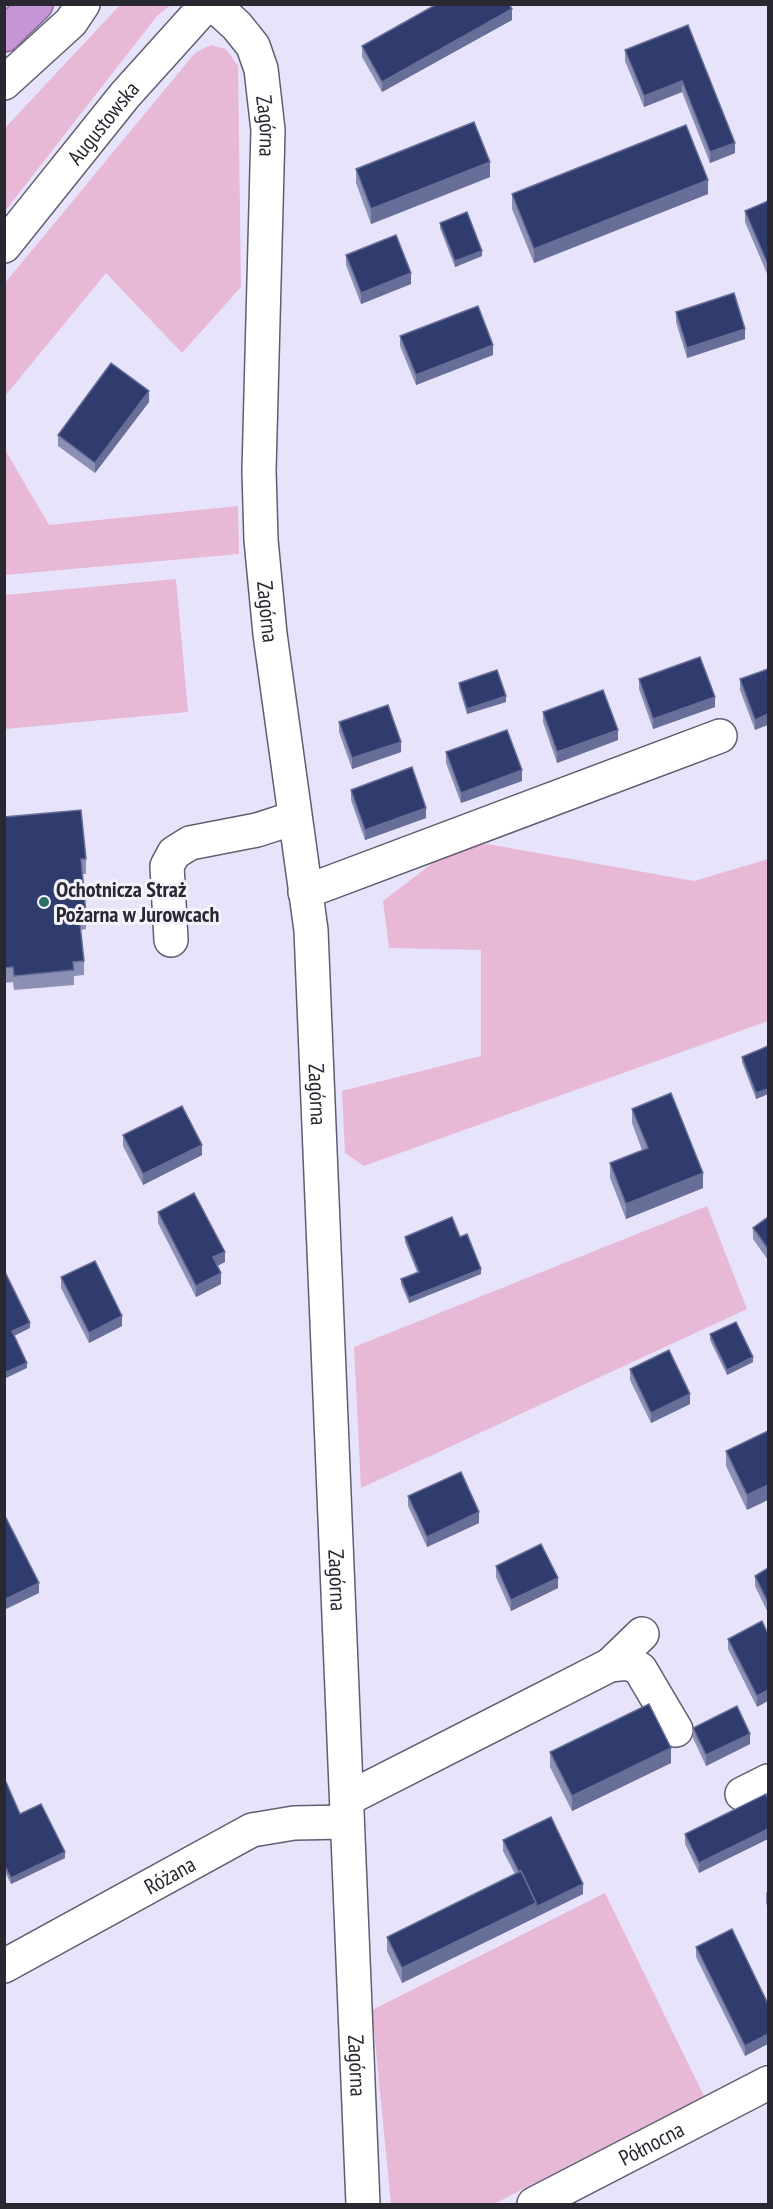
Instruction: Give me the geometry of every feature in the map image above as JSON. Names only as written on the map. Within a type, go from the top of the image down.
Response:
[{"type":"highway","points":[[4,35],[36,4]]},
{"type":"street","points":[[4,83],[71,22],[82,4]]},
{"type":"street","name":"Augustowska","points":[[4,246],[125,95],[207,4]]},
{"type":"street","name":"Zagórna","points":[[213,4],[237,26],[253,46],[261,69],[267,130],[259,471],[261,540],[270,634],[294,818],[312,930],[363,2205]]},
{"type":"street","points":[[305,892],[720,736]]},
{"type":"street","points":[[171,940],[166,866],[174,853],[190,843],[257,830],[294,818]]},
{"type":"street","points":[[347,1811],[610,1665],[642,1634]]},
{"type":"street","points":[[610,1665],[628,1664],[640,1669],[675,1730]]},
{"type":"street","name":"Różana","points":[[4,1966],[252,1830],[347,1811]]},
{"type":"street","name":"Północna","points":[[534,2205],[768,2083]]},
{"type":"shaded area","points":[[120,5],[171,5],[157,16],[5,211],[5,128]]},
{"type":"shaded area","points":[[211,45],[226,49],[238,66],[241,287],[182,353],[106,273],[5,396],[5,283],[195,53]]},
{"type":"shaded area","points":[[4,448],[49,525],[238,506],[239,554],[5,575]]},
{"type":"shaded area","points":[[176,579],[188,712],[5,729],[5,595]]},
{"type":"shaded area","points":[[487,844],[694,881],[768,859],[768,1021],[364,1166],[345,1153],[342,1091],[481,1056],[481,950],[389,948],[383,901],[447,852]]},
{"type":"shaded area","points":[[707,1206],[747,1309],[361,1488],[354,1347]]},
{"type":"shaded area","points":[[605,1893],[704,2096],[494,2204],[391,2204],[372,2010]]},
{"type":"building","points":[[437,4],[509,4],[512,9],[382,82],[362,46]]},
{"type":"building","points":[[688,25],[735,143],[710,152],[682,81],[644,96],[625,50]]},
{"type":"building","points":[[474,122],[490,162],[371,209],[356,169]]},
{"type":"building","points":[[686,125],[708,180],[534,249],[512,194]]},
{"type":"building","points":[[768,201],[768,265],[745,211]]},
{"type":"building","points":[[467,212],[482,251],[455,261],[440,223]]},
{"type":"building","points":[[396,235],[411,273],[361,293],[346,255]]},
{"type":"building","points":[[734,293],[745,329],[687,348],[676,312]]},
{"type":"building","points":[[478,306],[493,345],[416,375],[400,336]]},
{"type":"building","points":[[111,363],[149,391],[95,463],[58,435]]},
{"type":"building","points":[[700,657],[715,697],[653,719],[639,679]]},
{"type":"building","points":[[768,669],[768,714],[755,720],[740,679]]},
{"type":"building","points":[[497,670],[506,696],[467,709],[459,683]]},
{"type":"building","points":[[603,690],[618,730],[557,752],[543,712]]},
{"type":"building","points":[[388,705],[401,742],[352,758],[339,722]]},
{"type":"building","points":[[507,730],[522,770],[461,793],[446,752]]},
{"type":"building","points":[[412,767],[426,808],[365,830],[351,790]]},
{"type":"building","name":"Ochotnicza Straż Pożarna w Jurowcach","points":[[81,810],[86,859],[81,859],[86,914],[79,915],[84,961],[73,962],[74,970],[14,976],[13,967],[4,968],[4,817]]},
{"type":"building","points":[[768,1046],[768,1089],[756,1093],[742,1057]]},
{"type":"building","points":[[671,1093],[703,1173],[626,1204],[610,1163],[648,1148],[632,1109]]},
{"type":"building","points":[[182,1106],[202,1145],[143,1174],[123,1135]]},
{"type":"building","points":[[194,1193],[225,1252],[213,1257],[221,1273],[196,1286],[158,1212]]},
{"type":"building","points":[[452,1217],[460,1237],[467,1234],[481,1269],[409,1298],[401,1279],[419,1272],[405,1237]]},
{"type":"building","points":[[768,1217],[768,1249],[753,1228]]},
{"type":"building","points":[[95,1261],[122,1316],[89,1333],[61,1277]]},
{"type":"building","points":[[4,1270],[30,1323],[12,1331],[27,1363],[4,1373]]},
{"type":"building","points":[[736,1322],[753,1357],[727,1370],[710,1334]]},
{"type":"building","points":[[669,1350],[690,1394],[651,1413],[630,1369]]},
{"type":"building","points":[[768,1431],[768,1485],[747,1495],[726,1451]]},
{"type":"building","points":[[461,1472],[479,1512],[427,1537],[408,1496]]},
{"type":"building","points":[[4,1514],[39,1583],[4,1600]]},
{"type":"building","points":[[541,1544],[558,1578],[511,1600],[496,1566]]},
{"type":"building","points":[[768,1568],[768,1603],[755,1576]]},
{"type":"building","points":[[762,1621],[768,1634],[768,1690],[757,1696],[728,1639]]},
{"type":"building","points":[[649,1704],[671,1748],[572,1796],[550,1752]]},
{"type":"building","points":[[737,1706],[750,1734],[706,1755],[693,1728]]},
{"type":"building","points":[[4,1782],[20,1814],[41,1804],[65,1852],[11,1878],[4,1864]]},
{"type":"building","points":[[766,1794],[768,1829],[699,1863],[685,1834]]},
{"type":"building","points":[[551,1817],[583,1884],[536,1907],[521,1871],[519,1872],[503,1840]]},
{"type":"building","points":[[521,1871],[536,1903],[402,1968],[387,1937]]},
{"type":"building","points":[[732,1929],[768,2004],[768,2034],[745,2046],[696,1947]]},
{"type":"place","name":"Ochotnicza Straż Pożarna w Jurowcach","points":[[44,902]]}]
